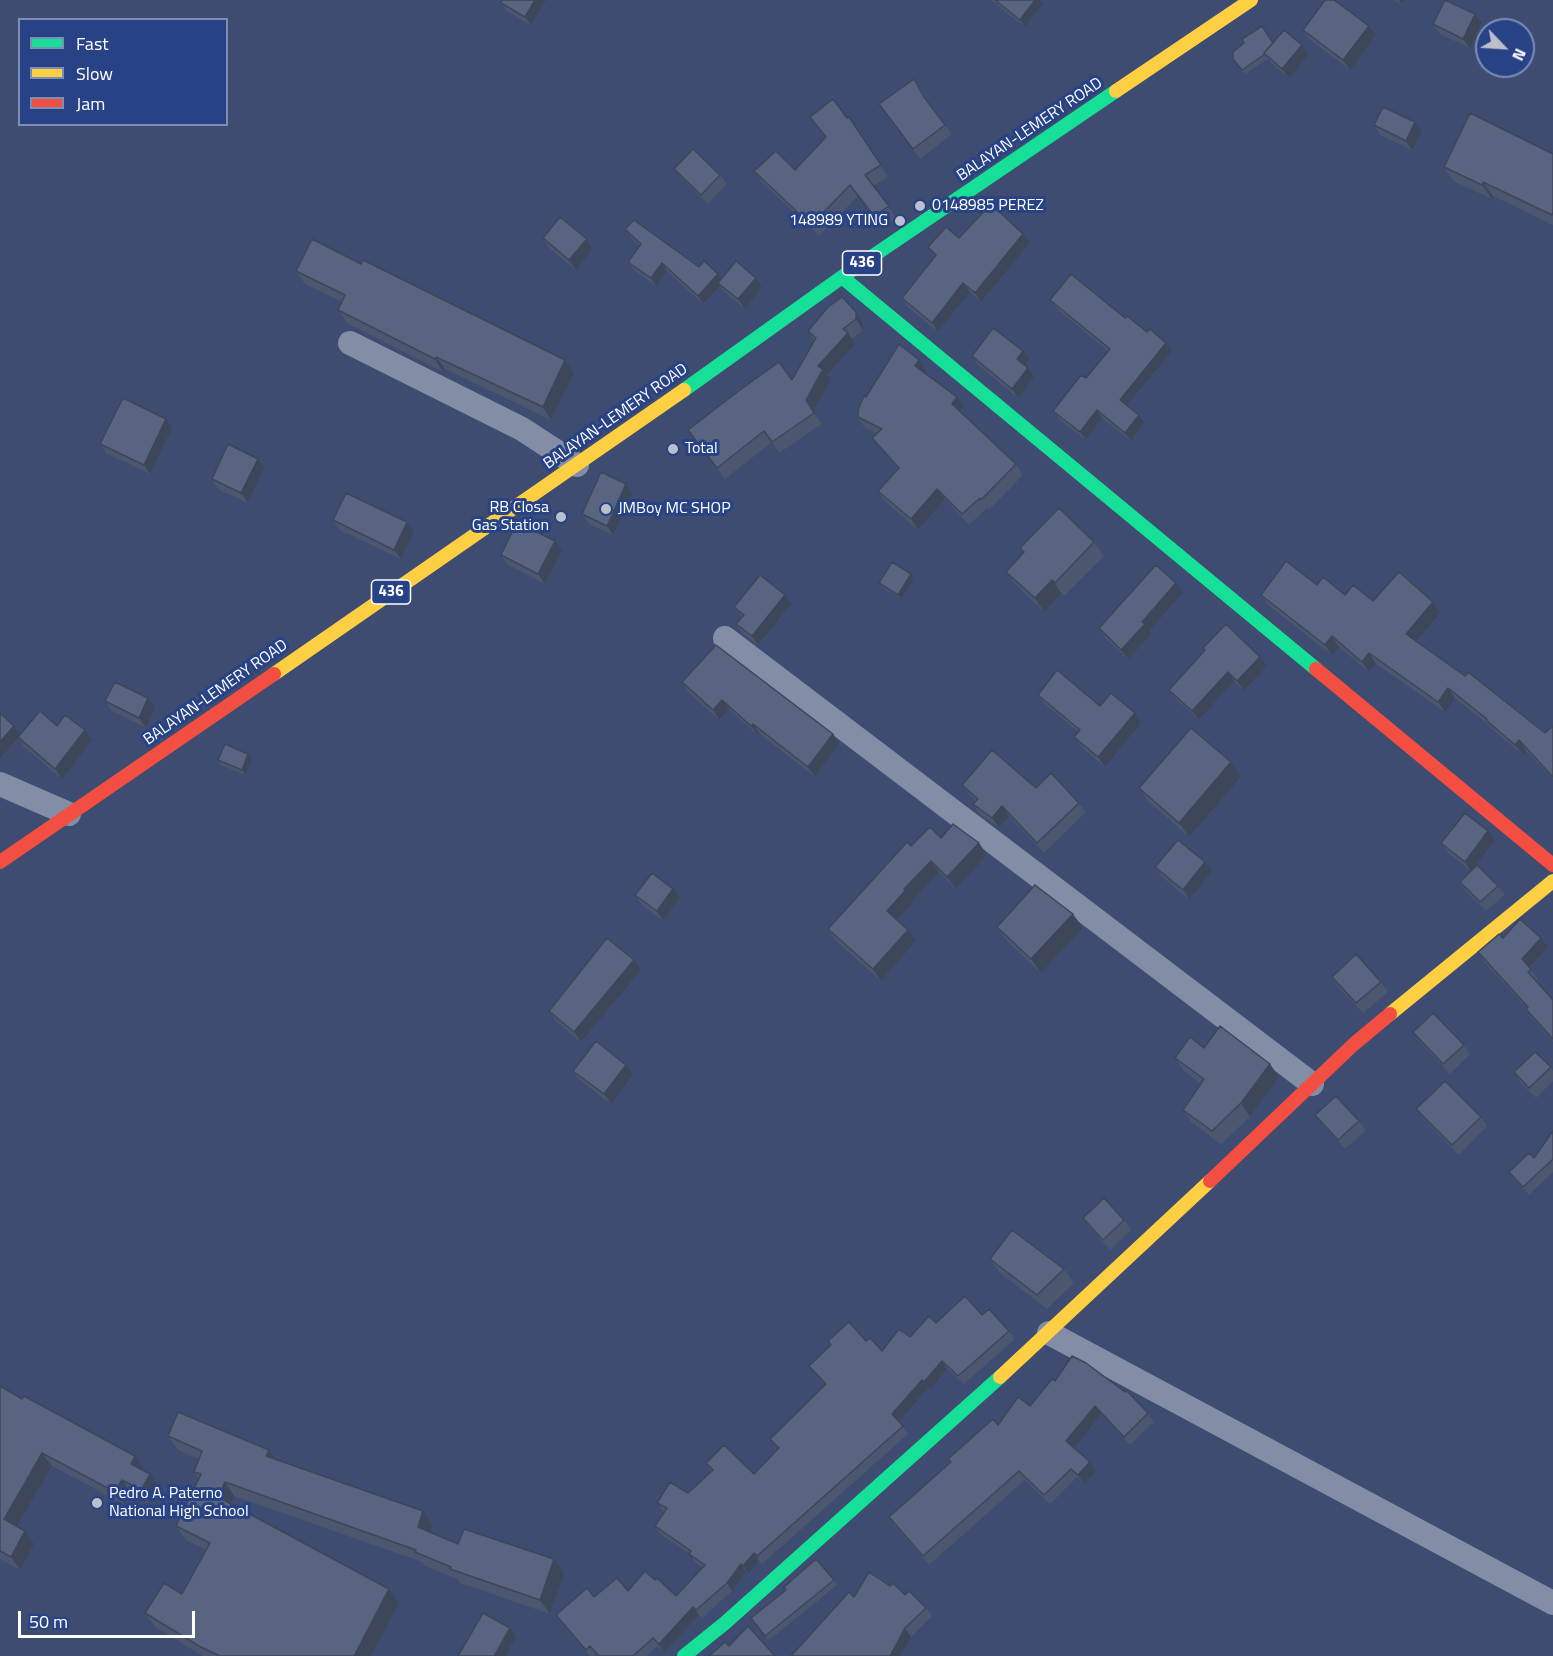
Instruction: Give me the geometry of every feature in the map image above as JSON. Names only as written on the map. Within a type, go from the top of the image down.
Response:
[{"type":"street","name":"BALAYAN-LEMERY ROAD","points":[[0,862],[577,465],[842,277],[1251,0]]},
{"type":"street","points":[[842,277],[1553,866]]},
{"type":"street","points":[[350,343],[522,429],[577,465]]},
{"type":"street","points":[[725,638],[1312,1084]]},
{"type":"street","points":[[0,784],[69,814]]},
{"type":"street","points":[[684,1656],[725,1623],[1049,1333],[1354,1044],[1553,881]]},
{"type":"street","points":[[1049,1333],[1553,1603]]},
{"type":"building","points":[[502,0],[535,0],[525,17],[501,3]]},
{"type":"building","points":[[995,0],[1035,0],[1020,20]]},
{"type":"building","points":[[1325,0],[1334,0],[1369,26],[1343,60],[1303,30]]},
{"type":"building","points":[[1445,0],[1475,14],[1463,39],[1433,24]]},
{"type":"building","points":[[1262,26],[1273,43],[1265,54],[1242,70],[1233,59],[1233,52],[1244,43],[1242,39]]},
{"type":"building","points":[[1284,30],[1302,45],[1282,69],[1264,53]]},
{"type":"building","points":[[914,79],[945,125],[913,149],[879,104]]},
{"type":"building","points":[[833,99],[847,118],[849,117],[881,165],[865,175],[889,206],[874,216],[850,185],[811,225],[754,171],[776,151],[795,170],[826,137],[810,117]]},
{"type":"building","points":[[1383,107],[1415,122],[1406,141],[1374,125]]},
{"type":"building","points":[[1470,113],[1553,154],[1552,215],[1483,182],[1482,185],[1444,167]]},
{"type":"building","points":[[693,149],[720,175],[701,195],[674,169]]},
{"type":"building","points":[[991,204],[1023,234],[975,293],[963,283],[932,323],[902,298],[936,255],[928,247],[946,227],[959,238]]},
{"type":"building","points":[[560,217],[587,239],[569,260],[543,238]]},
{"type":"building","points":[[634,220],[699,267],[704,261],[718,274],[698,296],[662,263],[651,278],[628,262],[641,244],[625,229]]},
{"type":"building","points":[[312,239],[361,264],[363,260],[565,360],[543,407],[436,357],[435,359],[338,310],[345,295],[296,271]]},
{"type":"building","points":[[736,261],[756,278],[738,299],[718,283]]},
{"type":"building","points":[[1071,274],[1125,318],[1127,316],[1147,332],[1150,329],[1166,343],[1120,400],[1139,415],[1125,433],[1097,410],[1080,432],[1053,411],[1081,375],[1086,378],[1110,349],[1050,300]]},
{"type":"building","points":[[842,297],[856,312],[856,319],[843,329],[848,333],[818,366],[823,369],[806,400],[814,413],[772,442],[764,431],[717,468],[688,430],[779,362],[792,380],[816,338],[808,331],[828,307]]},
{"type":"building","points":[[993,328],[1023,351],[1017,359],[1028,368],[1012,389],[972,356]]},
{"type":"building","points":[[899,344],[919,360],[915,366],[957,397],[952,404],[1016,464],[981,500],[980,498],[962,514],[937,489],[911,519],[878,491],[899,468],[872,438],[882,429],[858,417],[858,410],[864,396],[866,397]]},
{"type":"building","points":[[123,398],[166,419],[144,465],[100,444]]},
{"type":"building","points":[[228,444],[258,459],[241,493],[212,479]]},
{"type":"building","points":[[601,472],[626,484],[607,526],[582,514]]},
{"type":"building","points":[[346,493],[407,522],[394,550],[333,520]]},
{"type":"building","points":[[1059,508],[1094,542],[1055,583],[1052,580],[1035,598],[1006,572],[1024,552],[1020,548]]},
{"type":"building","points":[[517,522],[555,541],[538,574],[501,555]]},
{"type":"building","points":[[1286,561],[1317,585],[1323,577],[1345,595],[1353,585],[1373,601],[1399,572],[1433,602],[1406,634],[1465,676],[1468,672],[1545,733],[1553,726],[1553,777],[1519,740],[1515,745],[1448,688],[1438,702],[1369,653],[1362,662],[1332,636],[1325,645],[1261,595]]},
{"type":"building","points":[[892,562],[911,574],[898,595],[879,583]]},
{"type":"building","points":[[1156,565],[1176,583],[1142,622],[1145,624],[1121,650],[1099,628]]},
{"type":"building","points":[[760,575],[785,595],[752,636],[736,624],[744,615],[734,607]]},
{"type":"building","points":[[1226,624],[1260,657],[1237,681],[1228,672],[1192,711],[1169,690]]},
{"type":"building","points":[[716,645],[833,734],[808,767],[753,724],[751,726],[722,700],[713,710],[682,682]]},
{"type":"building","points":[[1057,670],[1100,706],[1111,693],[1135,713],[1098,757],[1074,737],[1080,730],[1038,695]]},
{"type":"building","points":[[115,682],[148,698],[139,718],[105,701]]},
{"type":"building","points":[[40,711],[57,726],[65,715],[85,730],[55,769],[18,737]]},
{"type":"building","points":[[0,713],[14,726],[0,742]]},
{"type":"building","points":[[1191,728],[1231,762],[1179,823],[1139,788]]},
{"type":"building","points":[[225,744],[248,754],[242,770],[218,760]]},
{"type":"building","points":[[992,750],[1036,788],[1051,773],[1079,803],[1037,843],[1002,806],[992,818],[973,804],[978,799],[962,785]]},
{"type":"building","points":[[1465,813],[1488,831],[1465,862],[1441,843]]},
{"type":"building","points":[[953,824],[979,843],[947,877],[931,861],[904,889],[905,891],[887,911],[908,930],[873,969],[828,929],[907,842],[911,846],[930,827],[941,838]]},
{"type":"building","points":[[1178,840],[1205,862],[1183,890],[1155,867]]},
{"type":"building","points":[[1477,865],[1498,886],[1480,902],[1460,882]]},
{"type":"building","points":[[652,873],[673,889],[657,911],[635,895]]},
{"type":"building","points":[[1035,885],[1073,914],[1031,959],[997,927]]},
{"type":"building","points":[[1520,919],[1541,938],[1522,959],[1531,969],[1528,972],[1553,1000],[1553,1039],[1526,1009],[1528,1007],[1478,952],[1499,934],[1503,938]]},
{"type":"building","points":[[607,938],[634,960],[574,1032],[549,1011]]},
{"type":"building","points":[[1356,954],[1381,982],[1356,1003],[1332,977]]},
{"type":"building","points":[[1433,1013],[1464,1045],[1443,1064],[1413,1032]]},
{"type":"building","points":[[1220,1026],[1270,1064],[1241,1103],[1212,1131],[1183,1110],[1204,1079],[1175,1058],[1190,1037],[1204,1048]]},
{"type":"building","points":[[596,1041],[626,1065],[604,1094],[573,1071]]},
{"type":"building","points":[[1535,1052],[1551,1067],[1529,1088],[1514,1072]]},
{"type":"building","points":[[1445,1081],[1481,1117],[1452,1145],[1416,1109]]},
{"type":"building","points":[[1336,1096],[1359,1121],[1338,1140],[1315,1115]]},
{"type":"building","points":[[1553,1131],[1553,1159],[1523,1187],[1509,1172],[1529,1153],[1534,1158]]},
{"type":"building","points":[[1104,1198],[1124,1220],[1103,1240],[1083,1218]]},
{"type":"building","points":[[1012,1230],[1064,1269],[1037,1295],[990,1259]]},
{"type":"building","points":[[965,1296],[982,1315],[989,1309],[1009,1331],[958,1376],[942,1361],[892,1414],[903,1426],[757,1556],[754,1553],[743,1566],[741,1564],[727,1583],[696,1610],[693,1607],[659,1644],[653,1638],[633,1656],[599,1656],[590,1646],[586,1650],[556,1615],[587,1588],[594,1597],[617,1578],[628,1591],[645,1571],[655,1580],[657,1578],[676,1596],[705,1565],[689,1554],[691,1551],[655,1526],[667,1508],[657,1503],[670,1482],[688,1493],[713,1470],[706,1463],[724,1445],[754,1474],[779,1448],[770,1439],[826,1384],[809,1366],[831,1345],[828,1341],[849,1322],[866,1341],[870,1338],[882,1351],[899,1329],[910,1337],[929,1316],[936,1323]]},
{"type":"building","points":[[1072,1356],[1086,1363],[1125,1392],[1127,1391],[1148,1413],[1124,1437],[1095,1406],[1066,1441],[1090,1462],[1078,1475],[1071,1469],[1044,1495],[1019,1471],[923,1556],[889,1517],[951,1462],[948,1459],[993,1419],[998,1425],[1018,1397],[1030,1406],[1052,1379],[1055,1381]]},
{"type":"building","points":[[0,1386],[22,1399],[24,1396],[135,1456],[131,1464],[150,1474],[141,1490],[122,1480],[115,1492],[42,1453],[4,1519],[25,1531],[11,1557],[0,1551]]},
{"type":"building","points":[[178,1412],[269,1450],[266,1456],[423,1511],[418,1527],[458,1544],[464,1529],[554,1559],[540,1600],[450,1569],[451,1567],[415,1552],[416,1550],[225,1482],[218,1497],[389,1589],[354,1656],[220,1656],[199,1646],[145,1613],[164,1583],[182,1594],[210,1543],[176,1526],[201,1474],[194,1472],[202,1451],[168,1436]]},
{"type":"building","points":[[816,1559],[834,1580],[765,1636],[751,1618],[786,1590],[784,1587]]},
{"type":"building","points":[[869,1572],[890,1586],[893,1583],[905,1595],[909,1591],[926,1608],[905,1628],[890,1656],[791,1656],[849,1592],[854,1597]]},
{"type":"building","points":[[483,1613],[510,1628],[494,1656],[458,1656]]},
{"type":"building","points":[[748,1626],[775,1656],[709,1656],[725,1642],[729,1646]]},
{"type":"traffic: fast","points":[[684,390],[842,277],[1116,91]]},
{"type":"traffic: fast","points":[[842,277],[1316,669]]},
{"type":"traffic: fast","points":[[684,1656],[725,1623],[1000,1377]]},
{"type":"traffic: slow","points":[[1116,91],[1251,0]]},
{"type":"traffic: slow","points":[[274,674],[684,390]]},
{"type":"traffic: slow","points":[[1390,1014],[1553,881]]},
{"type":"traffic: slow","points":[[1000,1377],[1210,1181]]},
{"type":"traffic: jam","points":[[1316,669],[1553,865]]},
{"type":"traffic: jam","points":[[0,862],[274,674]]},
{"type":"traffic: jam","points":[[1210,1181],[1354,1044],[1390,1014]]},
{"type":"place","name":"0148985 PEREZ","points":[[920,206]]},
{"type":"place","name":"148989 YTING","points":[[900,221]]},
{"type":"place","name":"Total","points":[[673,449]]},
{"type":"place","name":"JMBoy MC SHOP","points":[[606,509]]},
{"type":"place","name":"RB Closa Gas Station","points":[[561,517]]},
{"type":"place","name":"Pedro A. Paterno National High School","points":[[97,1503]]}]
